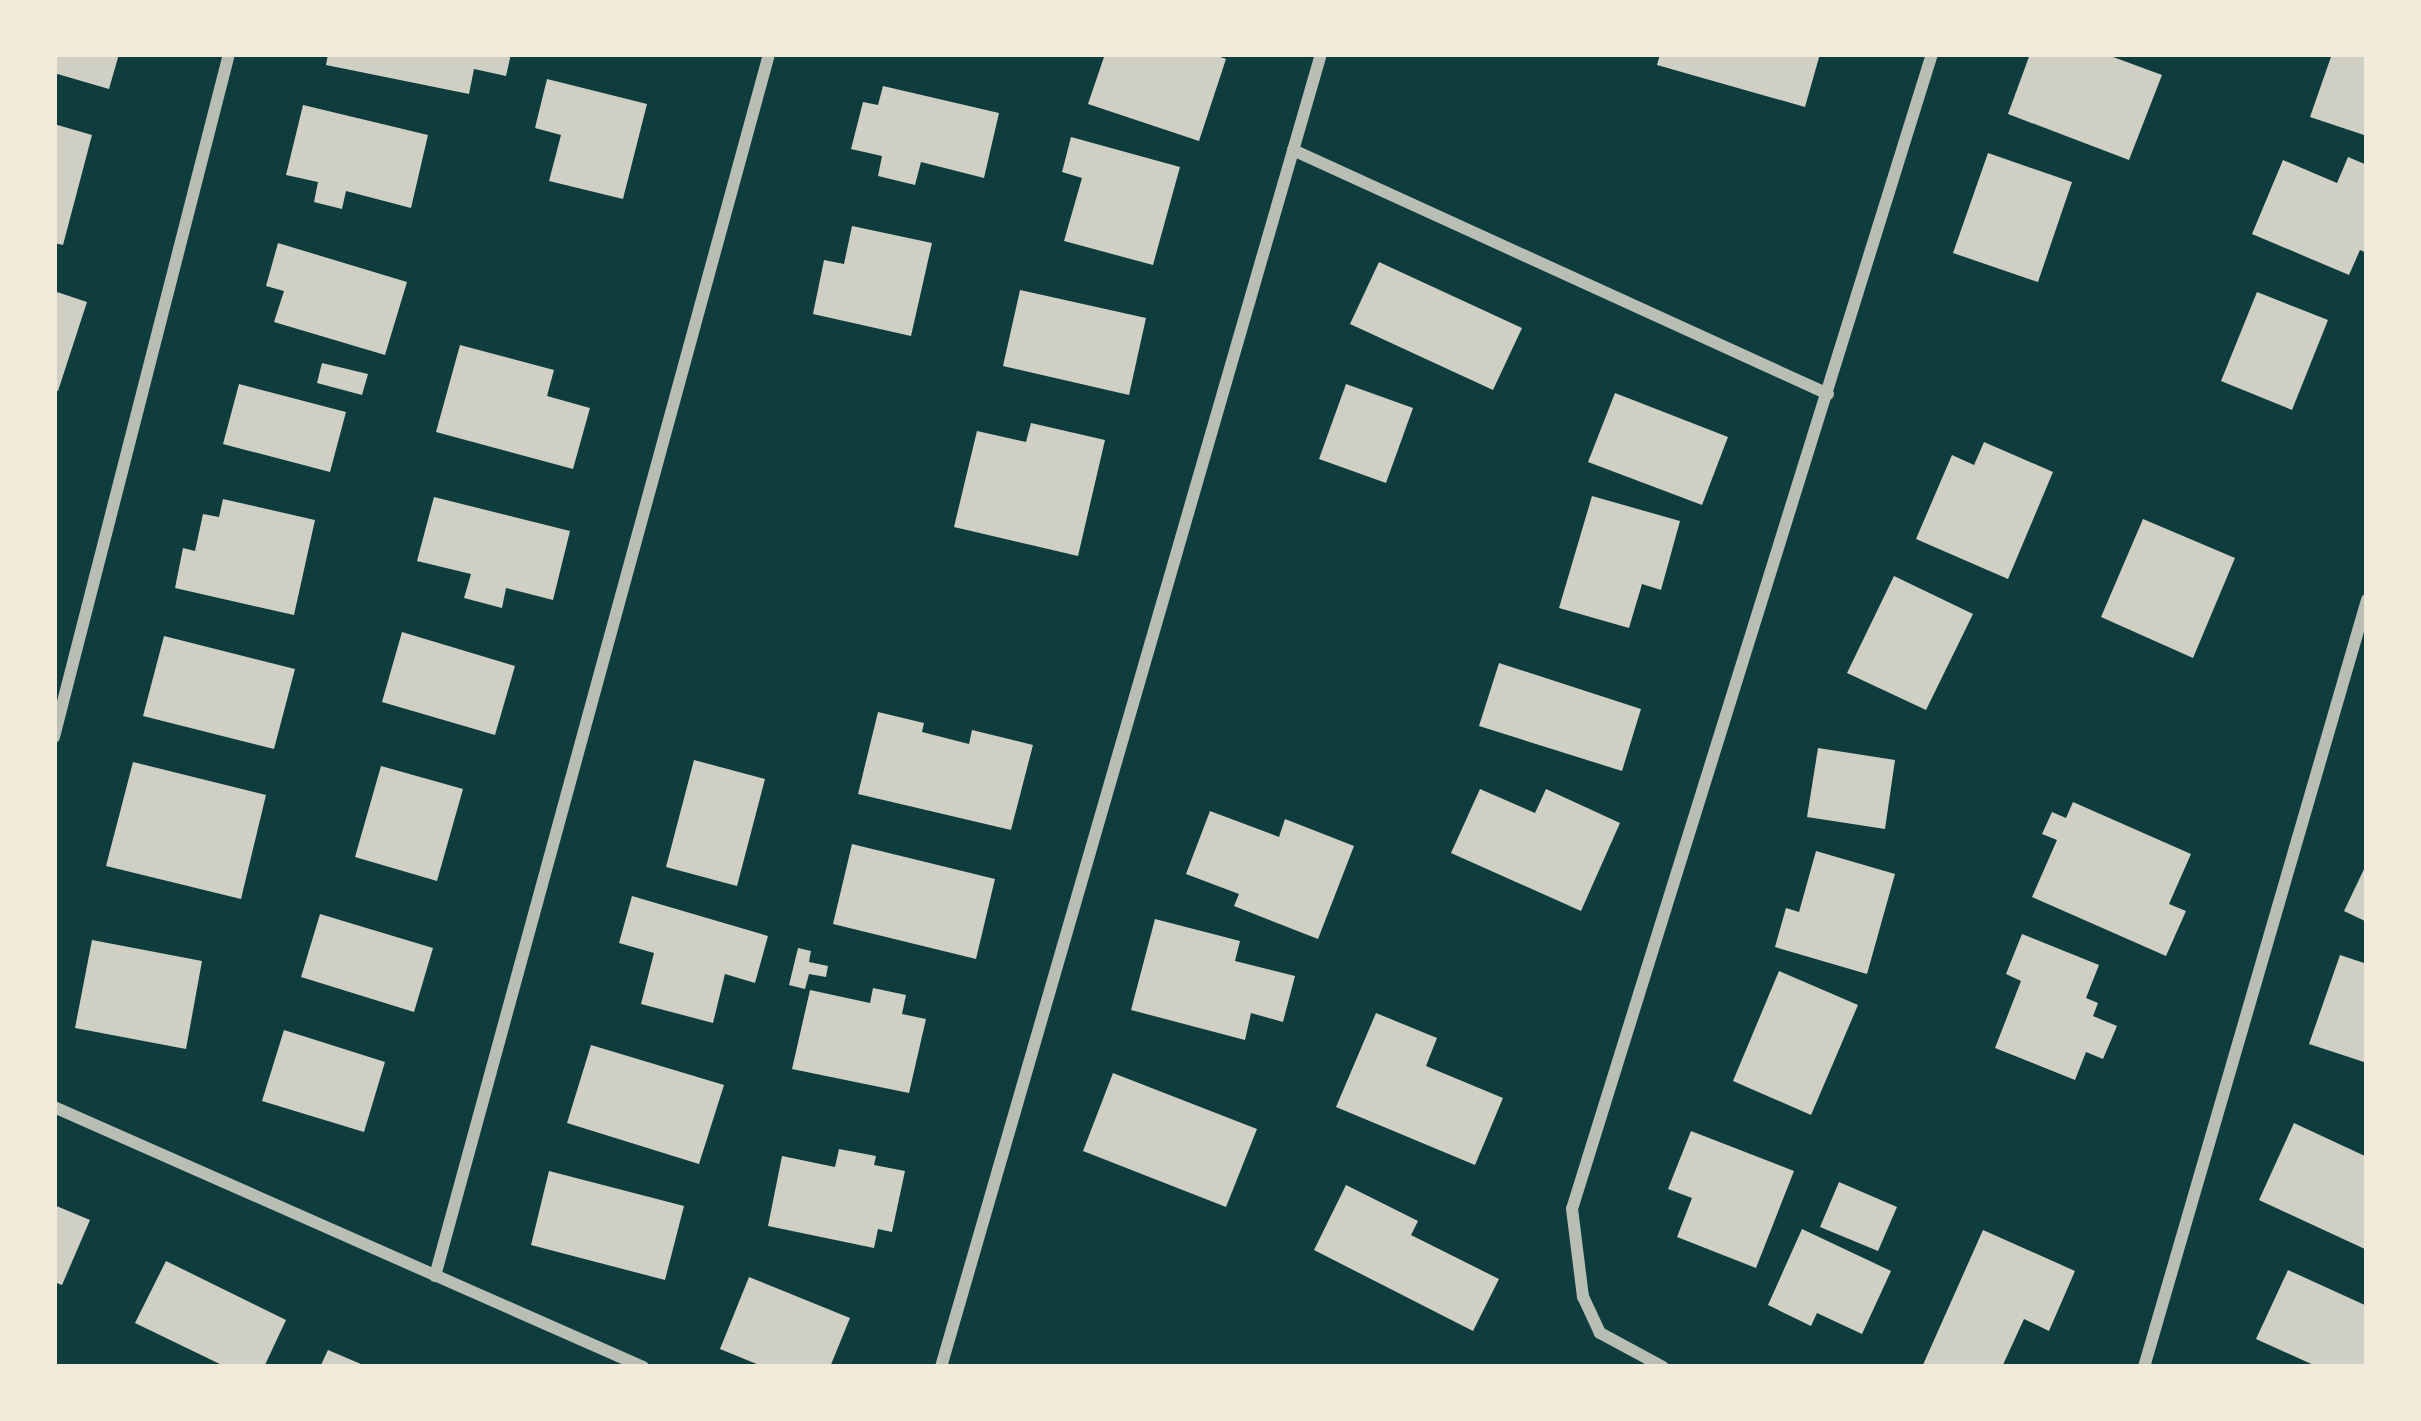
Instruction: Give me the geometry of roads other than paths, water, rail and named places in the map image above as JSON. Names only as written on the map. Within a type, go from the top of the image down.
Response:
[{"type":"street","points":[[54,736],[229,54]]},
{"type":"street","points":[[435,1276],[770,54]]},
{"type":"street","points":[[941,1367],[1321,54]]},
{"type":"street","points":[[1663,1367],[1600,1334],[1583,1297],[1573,1254],[1572,1209],[1932,54]]},
{"type":"street","points":[[1293,150],[1828,394]]},
{"type":"street","points":[[2144,1367],[2367,600]]},
{"type":"street","points":[[54,1107],[643,1367]]}]
